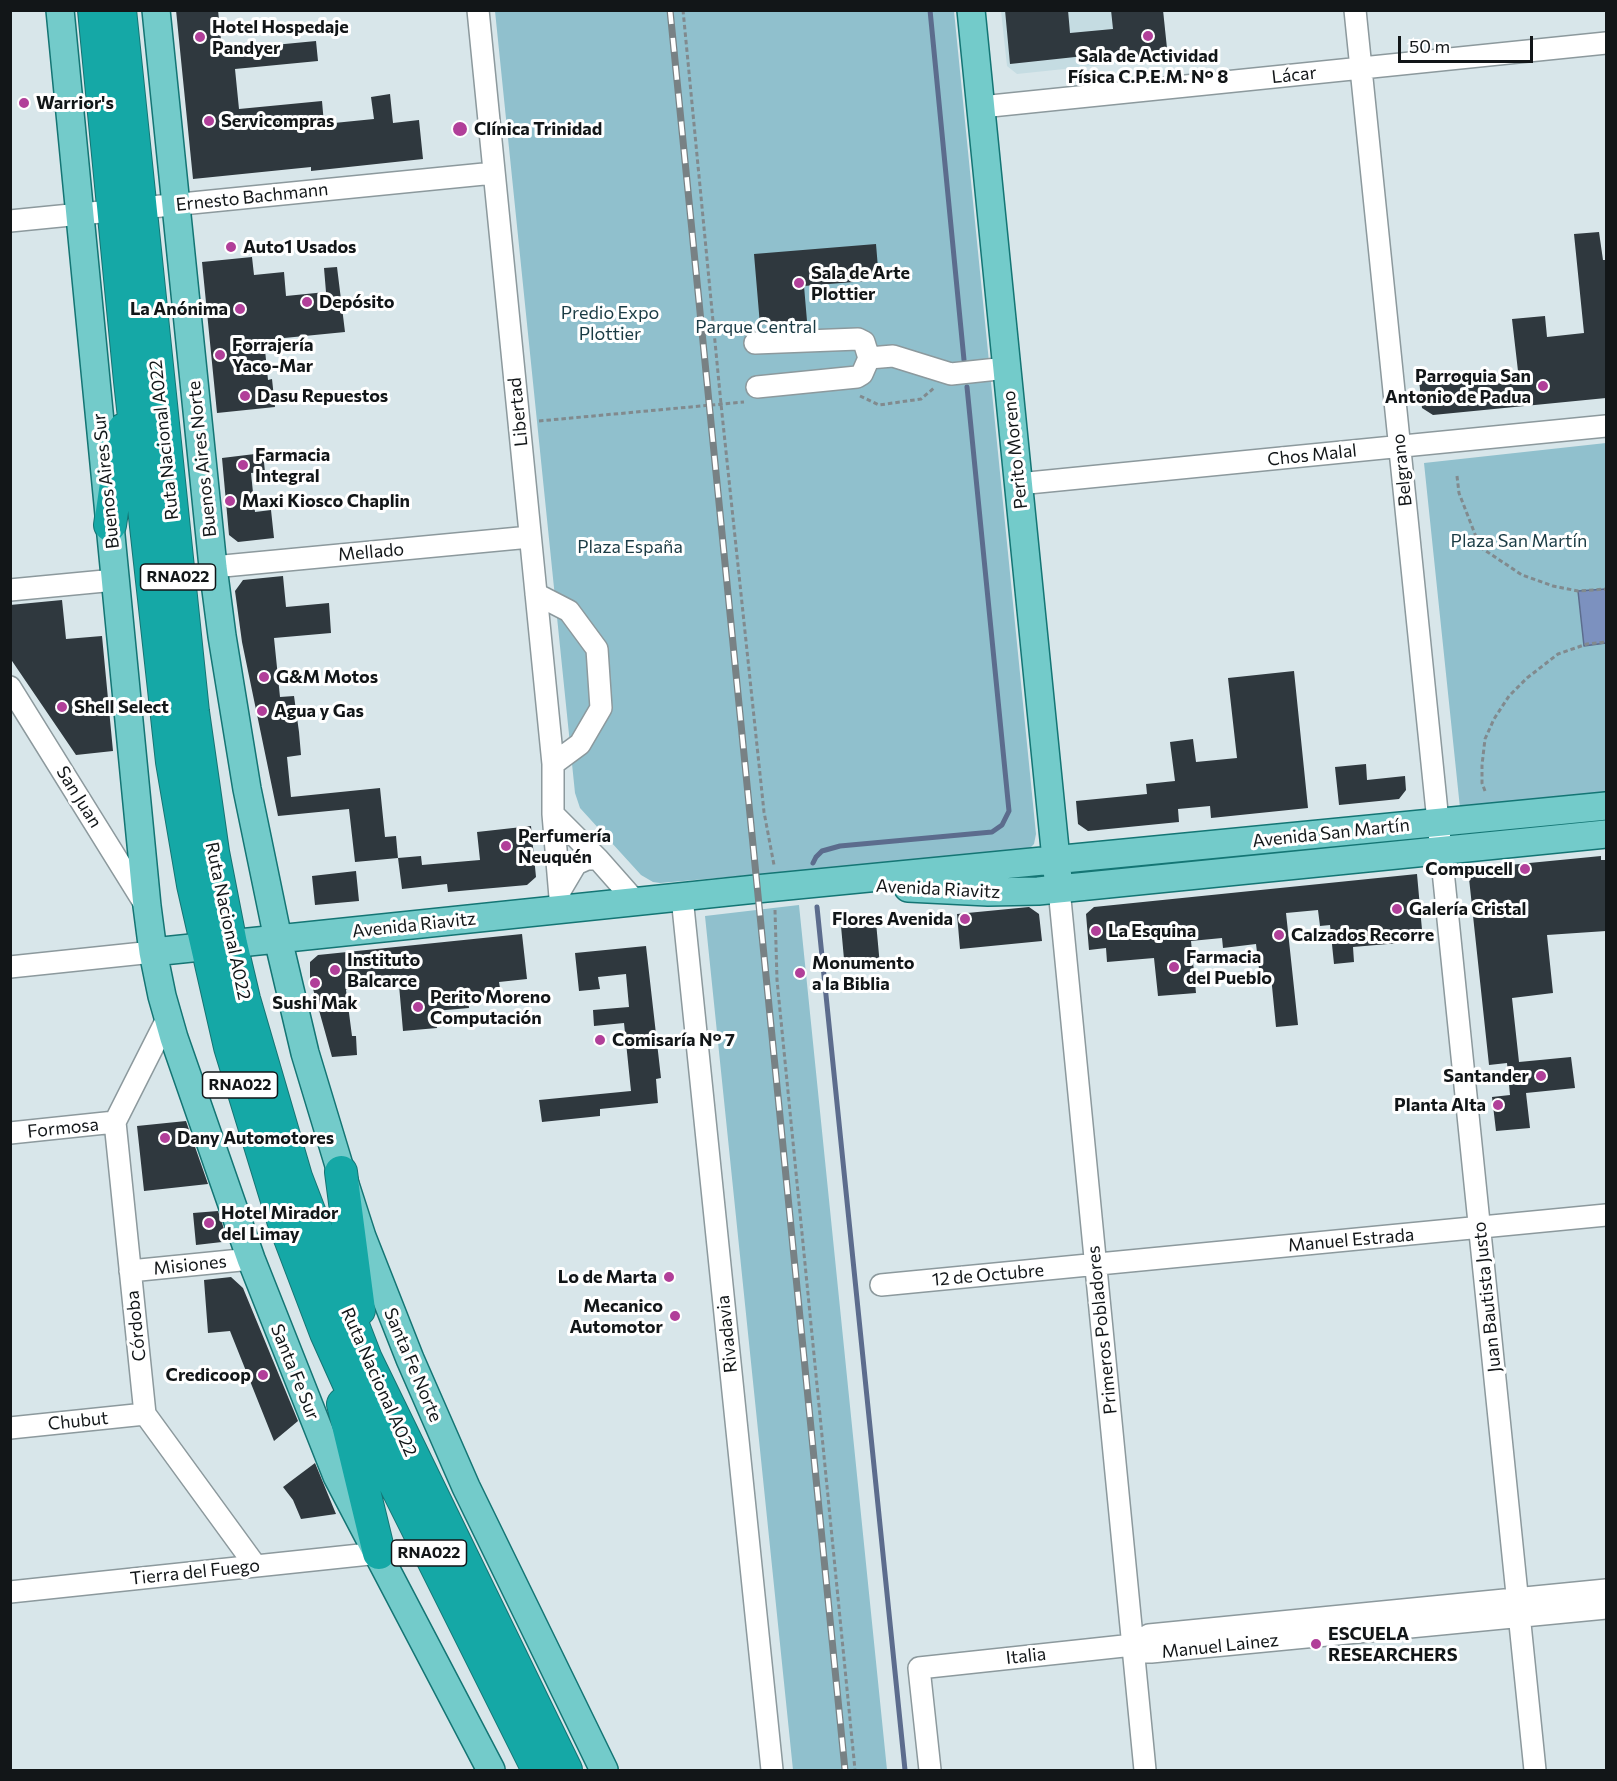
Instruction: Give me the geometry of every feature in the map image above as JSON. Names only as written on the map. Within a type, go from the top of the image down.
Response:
[{"type":"highway","name":"Ruta Nacional A022","points":[[94,10],[126,209],[207,814],[218,945],[230,1047],[265,1165],[326,1333],[384,1462],[538,1770]]},
{"type":"highway","name":"Ruta Nacional A022","points":[[120,10],[130,381],[172,762],[185,844],[218,945],[259,1057],[293,1167],[366,1359],[566,1770]]},
{"type":"highway","points":[[110,525],[130,381]]},
{"type":"highway","points":[[340,1172],[366,1359]]},
{"type":"highway","points":[[326,1333],[379,1553]]},
{"type":"main road","name":"Buenos Aires Sur","points":[[60,10],[153,952]]},
{"type":"main road","name":"Buenos Aires Norte","points":[[156,10],[213,567],[232,710],[279,939]]},
{"type":"main road","name":"Perito Moreno","points":[[971,10],[1059,888]]},
{"type":"main road","name":"Avenida San Martín","points":[[1056,861],[1606,806]]},
{"type":"main road","name":"Avenida San Martín","points":[[1059,888],[1606,834]]},
{"type":"main road","name":"Avenida Riavitz","points":[[153,952],[279,939],[561,900],[636,902],[1056,861]]},
{"type":"main road","name":"Avenida Riavitz","points":[[817,883],[987,892],[1059,888]]},
{"type":"main road","name":"Santa Fe Norte","points":[[279,939],[305,1053],[340,1172],[385,1299],[466,1487],[604,1770]]},
{"type":"main road","name":"Santa Fe Sur","points":[[153,952],[168,1017],[180,1056],[251,1259],[337,1476],[491,1770]]},
{"type":"street","name":"Libertad","points":[[477,10],[553,764],[553,814],[561,900]]},
{"type":"street","name":"Belgrano","points":[[1355,10],[1439,823]]},
{"type":"street","name":"Lácar","points":[[981,107],[1606,43]]},
{"type":"street","name":"Ernesto Bachmann","points":[[10,221],[494,172]]},
{"type":"street","points":[[755,343],[858,339],[864,342],[869,358],[857,377],[757,387]]},
{"type":"street","points":[[869,358],[893,356],[951,374],[1007,368]]},
{"type":"street","name":"Chos Malal","points":[[1018,484],[1606,426]]},
{"type":"street","name":"Mellado","points":[[213,567],[530,537]]},
{"type":"street","points":[[10,590],[115,580]]},
{"type":"street","points":[[536,594],[569,611],[597,649],[601,708],[580,744],[553,764]]},
{"type":"street","name":"San Juan","points":[[10,687],[147,906]]},
{"type":"street","points":[[553,814],[598,859],[636,902]]},
{"type":"street","name":"Juan Bautista Justo","points":[[1439,823],[1535,1770]]},
{"type":"street","points":[[561,900],[576,864],[587,859],[598,859]]},
{"type":"street","name":"Primeros Pobladores","points":[[1059,888],[1145,1770]]},
{"type":"street","name":"Rivadavia","points":[[682,897],[772,1770]]},
{"type":"street","name":"Avenida Riavitz","points":[[10,967],[153,952]]},
{"type":"street","points":[[115,1122],[168,1017]]},
{"type":"street","points":[[148,1059],[166,1051],[180,1056]]},
{"type":"street","name":"Formosa","points":[[10,1133],[115,1122]]},
{"type":"street","name":"Córdoba","points":[[115,1122],[145,1414],[255,1566]]},
{"type":"street","name":"Manuel Estrada","points":[[1096,1264],[1606,1215]]},
{"type":"street","name":"Misiones","points":[[130,1271],[251,1259]]},
{"type":"street","name":"12 de Octubre","points":[[881,1285],[1096,1264]]},
{"type":"street","name":"Chubut","points":[[10,1428],[145,1414]]},
{"type":"street","name":"Tierra del Fuego","points":[[10,1592],[379,1553]]},
{"type":"street","name":"Manuel Lainez","points":[[1133,1645],[1146,1652],[1151,1652],[1518,1607],[1606,1590]]},
{"type":"street","name":"Manuel Lainez","points":[[1518,1607],[1606,1608]]},
{"type":"street","name":"Italia","points":[[930,1770],[919,1668],[1133,1645]]},
{"type":"path","points":[[519,423],[721,404]]},
{"type":"path","points":[[1457,477],[1459,493],[1480,547],[1522,575],[1553,586],[1578,591],[1606,589]]},
{"type":"path","points":[[1485,791],[1482,783],[1482,765],[1485,739],[1494,719],[1509,696],[1527,678],[1558,654],[1587,644],[1606,642]]},
{"type":"shaded area","points":[[1001,11],[1163,11],[1168,58],[1017,74],[1007,66]]},
{"type":"shaded area","points":[[1606,589],[1606,643],[1584,646],[1578,591]]},
{"type":"green space","name":"Parque Central","points":[[495,11],[954,11],[1036,834],[1034,844],[1027,851],[660,883],[641,875],[580,808],[575,793]]},
{"type":"green space","name":"Plaza San Martín","points":[[1606,443],[1606,792],[1460,808],[1424,463]]},
{"type":"green space","points":[[799,905],[887,1770],[793,1770],[705,916]]},
{"type":"building","points":[[176,10],[218,10],[222,50],[316,41],[318,61],[235,69],[239,109],[322,101],[324,124],[374,119],[371,97],[390,94],[393,123],[419,120],[423,159],[311,171],[311,167],[193,179]]},
{"type":"building","points":[[1005,10],[1068,10],[1070,33],[1113,29],[1111,10],[1163,10],[1168,58],[1132,62],[1131,51],[1010,64]]},
{"type":"building","points":[[1599,232],[1603,260],[1606,260],[1606,398],[1433,415],[1422,408],[1419,380],[1518,371],[1512,319],[1545,316],[1547,337],[1584,333],[1574,234]]},
{"type":"building","name":"Sala de Arte Plottier","points":[[876,244],[879,280],[804,286],[807,321],[760,325],[754,254]]},
{"type":"building","points":[[252,257],[254,275],[284,272],[286,296],[326,292],[324,268],[337,267],[345,332],[264,340],[268,380],[272,379],[275,407],[217,413],[202,262]]},
{"type":"building","points":[[263,453],[265,472],[251,473],[255,512],[271,510],[274,538],[238,542],[229,535],[222,458]]},
{"type":"building","points":[[283,576],[286,607],[329,603],[331,633],[274,638],[280,697],[294,696],[299,732],[301,755],[287,757],[291,797],[380,788],[385,837],[396,836],[398,858],[355,862],[349,809],[278,816],[242,642],[235,591],[243,580]]},
{"type":"building","points":[[62,600],[66,639],[102,636],[113,751],[76,755],[10,658],[10,605]]},
{"type":"building","points":[[1294,671],[1308,808],[1211,818],[1210,806],[1178,809],[1179,822],[1088,831],[1078,824],[1076,801],[1147,794],[1146,784],[1175,781],[1170,742],[1193,739],[1196,762],[1237,758],[1228,678]]},
{"type":"building","points":[[1366,764],[1367,780],[1405,776],[1406,790],[1399,799],[1339,805],[1335,767]]},
{"type":"building","points":[[531,826],[536,877],[527,885],[448,892],[447,884],[402,889],[398,858],[421,856],[422,865],[480,860],[477,832]]},
{"type":"building","points":[[1601,856],[1601,860],[1606,860],[1606,931],[1547,935],[1553,993],[1512,998],[1519,1062],[1571,1057],[1575,1088],[1526,1093],[1530,1128],[1496,1131],[1492,1097],[1510,1095],[1507,1063],[1489,1065],[1468,869]]},
{"type":"building","points":[[356,871],[359,901],[315,905],[312,876]]},
{"type":"building","points":[[1417,874],[1423,941],[1353,947],[1354,962],[1334,964],[1330,925],[1320,926],[1318,910],[1286,913],[1298,1025],[1276,1027],[1271,976],[1260,977],[1256,944],[1223,948],[1222,938],[1191,941],[1196,993],[1158,996],[1154,958],[1107,962],[1106,948],[1089,950],[1086,914],[1094,907]]},
{"type":"building","points":[[1029,907],[1039,914],[1042,941],[960,949],[957,914]]},
{"type":"building","points":[[876,922],[880,966],[845,970],[841,926]]},
{"type":"building","points":[[522,934],[527,979],[499,982],[501,994],[468,998],[469,1008],[435,1011],[437,1028],[403,1031],[399,985],[346,990],[352,1036],[356,1036],[357,1055],[332,1057],[310,978],[310,962],[318,955]]},
{"type":"building","points":[[646,946],[661,1078],[656,1079],[658,1103],[600,1109],[600,1116],[542,1122],[539,1100],[631,1091],[624,1023],[594,1026],[593,1010],[629,1007],[626,974],[598,977],[600,989],[579,991],[575,953]]},
{"type":"building","points":[[186,1121],[208,1184],[144,1191],[137,1126]]},
{"type":"building","name":"Hotel Mirador del Limay","points":[[218,1211],[226,1235],[222,1242],[196,1245],[193,1213]]},
{"type":"building","points":[[231,1277],[243,1288],[298,1421],[274,1441],[230,1331],[208,1333],[204,1280]]},
{"type":"building","points":[[315,1463],[336,1514],[301,1519],[293,1500],[283,1487]]},
{"type":"waterway","points":[[930,10],[964,360]]},
{"type":"waterway","points":[[813,863],[822,851],[840,846],[992,832],[1002,825],[1009,811],[967,387]]},
{"type":"waterway","points":[[817,907],[905,1770]]},
{"type":"railway","points":[[670,10],[845,1770]]},
{"type":"place","name":"Sala de Actividad Física C.P.E.M. N° 8","points":[[1148,36]]},
{"type":"place","name":"Hotel Hospedaje Pandyer","points":[[200,37]]},
{"type":"place","name":"Warrior's","points":[[24,103]]},
{"type":"place","name":"Servicompras","points":[[209,121]]},
{"type":"place","name":"Clínica Trinidad","points":[[460,129]]},
{"type":"place","name":"Auto1 Usados","points":[[231,247]]},
{"type":"place","name":"Sala de Arte Plottier","points":[[799,283]]},
{"type":"place","name":"Depósito","points":[[307,302]]},
{"type":"place","name":"La Anónima","points":[[240,309]]},
{"type":"place","name":"Forrajería Yaco-Mar","points":[[220,355]]},
{"type":"place","name":"Parroquia San Antonio de Padua","points":[[1543,386]]},
{"type":"place","name":"Dasu Repuestos","points":[[245,396]]},
{"type":"place","name":"Farmacia Integral","points":[[243,465]]},
{"type":"place","name":"Maxi Kiosco Chaplin","points":[[230,501]]},
{"type":"place","name":"G&M Motos","points":[[264,677]]},
{"type":"place","name":"Shell Select","points":[[62,707]]},
{"type":"place","name":"Agua y Gas","points":[[262,711]]},
{"type":"place","name":"Perfumería Neuquén","points":[[506,846]]},
{"type":"place","name":"Compucell","points":[[1525,869]]},
{"type":"place","name":"Galería Cristal","points":[[1397,909]]},
{"type":"place","name":"Flores Avenida","points":[[965,919]]},
{"type":"place","name":"La Esquina","points":[[1096,931]]},
{"type":"place","name":"Calzados Recorre","points":[[1279,935]]},
{"type":"place","name":"Farmacia del Pueblo","points":[[1174,967]]},
{"type":"place","name":"Instituto Balcarce","points":[[335,970]]},
{"type":"place","name":"Monumento a la Biblia","points":[[800,973]]},
{"type":"place","name":"Sushi Mak","points":[[315,983]]},
{"type":"place","name":"Perito Moreno Computación","points":[[418,1007]]},
{"type":"place","name":"Comisaría N° 7","points":[[600,1040]]},
{"type":"place","name":"Santander","points":[[1541,1076]]},
{"type":"place","name":"Planta Alta","points":[[1498,1105]]},
{"type":"place","name":"Dany Automotores","points":[[165,1138]]},
{"type":"place","name":"Hotel Mirador del Limay","points":[[209,1223]]},
{"type":"place","name":"Lo de Marta","points":[[669,1277]]},
{"type":"place","name":"Mecanico Automotor","points":[[675,1316]]},
{"type":"place","name":"Credicoop","points":[[263,1375]]},
{"type":"place","name":"ESCUELA RESEARCHERS","points":[[1316,1644]]},
{"type":"park label","name":"Predio Expo Plottier","points":[[610,323]]},
{"type":"park label","name":"Plaza España","points":[[630,547]]}]
